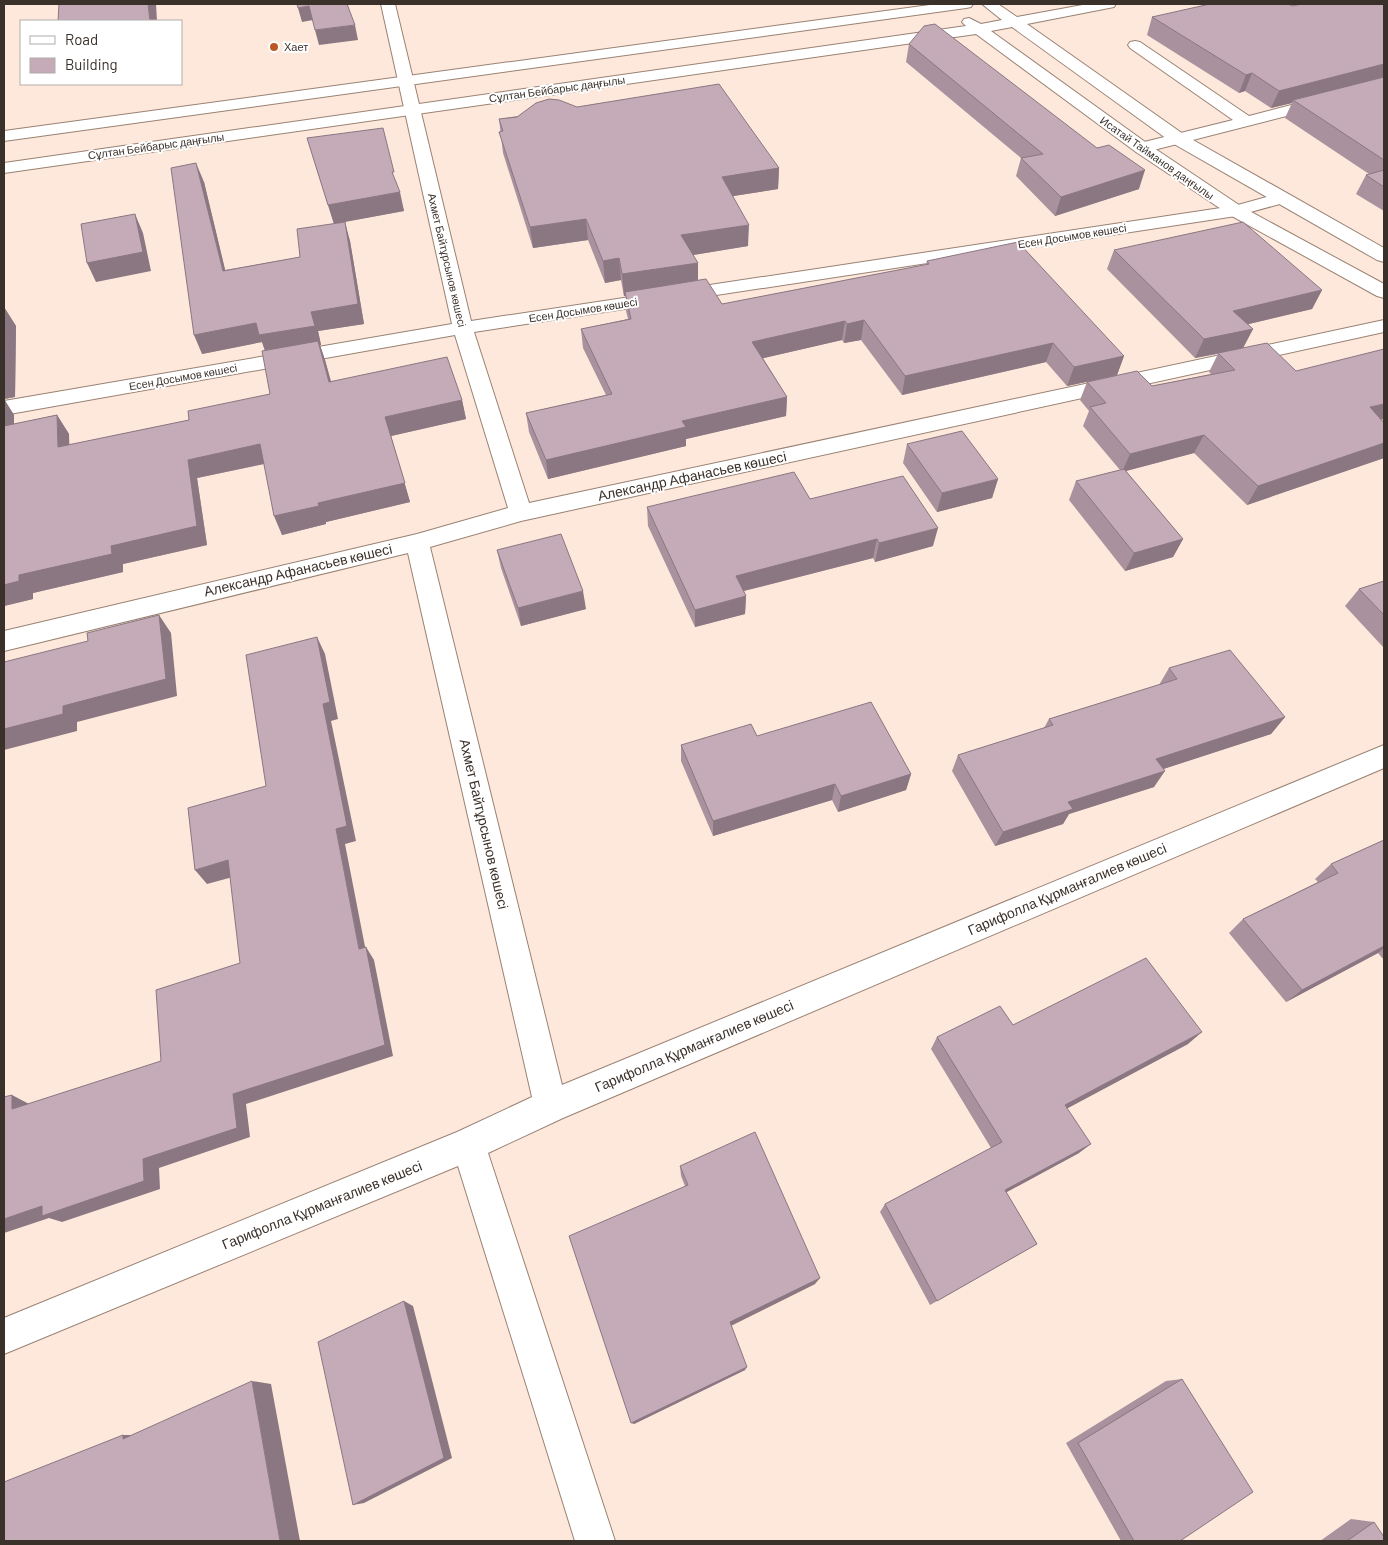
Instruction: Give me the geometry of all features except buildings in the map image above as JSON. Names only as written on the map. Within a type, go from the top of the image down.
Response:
[{"type":"street","name":"Ахмет Байтұрсынов көшесі","points":[[388,4],[463,328],[520,514]]},
{"type":"street","points":[[4,136],[405,82],[945,5],[966,4]]},
{"type":"street","points":[[989,4],[1180,140],[1384,256]]},
{"type":"street","name":"Сұлтан Бейбарыс даңғылы","points":[[4,168],[978,29],[1109,4]]},
{"type":"street","name":"Исатай Тайманов даңғылы","points":[[945,5],[1142,148],[1236,211],[1384,292]]},
{"type":"street","points":[[1135,45],[1247,122]]},
{"type":"street","points":[[1142,148],[1180,140],[1384,86]]},
{"type":"street","name":"Есен Досымов көшесі","points":[[4,408],[463,328],[1236,211],[1281,198]]},
{"type":"street","name":"Александр Афанасьев көшесі","points":[[4,641],[417,542],[520,514],[1384,326]]},
{"type":"street","name":"Ахмет Байтұрсынов көшесі","points":[[417,542],[551,1106]]},
{"type":"street","name":"Гарифолла Құрманғалиев көшесі","points":[[4,1336],[468,1146],[551,1106],[1384,756]]},
{"type":"street","points":[[468,1146],[596,1541]]},
{"type":"place","name":"Хает","points":[[274,47]]}]
